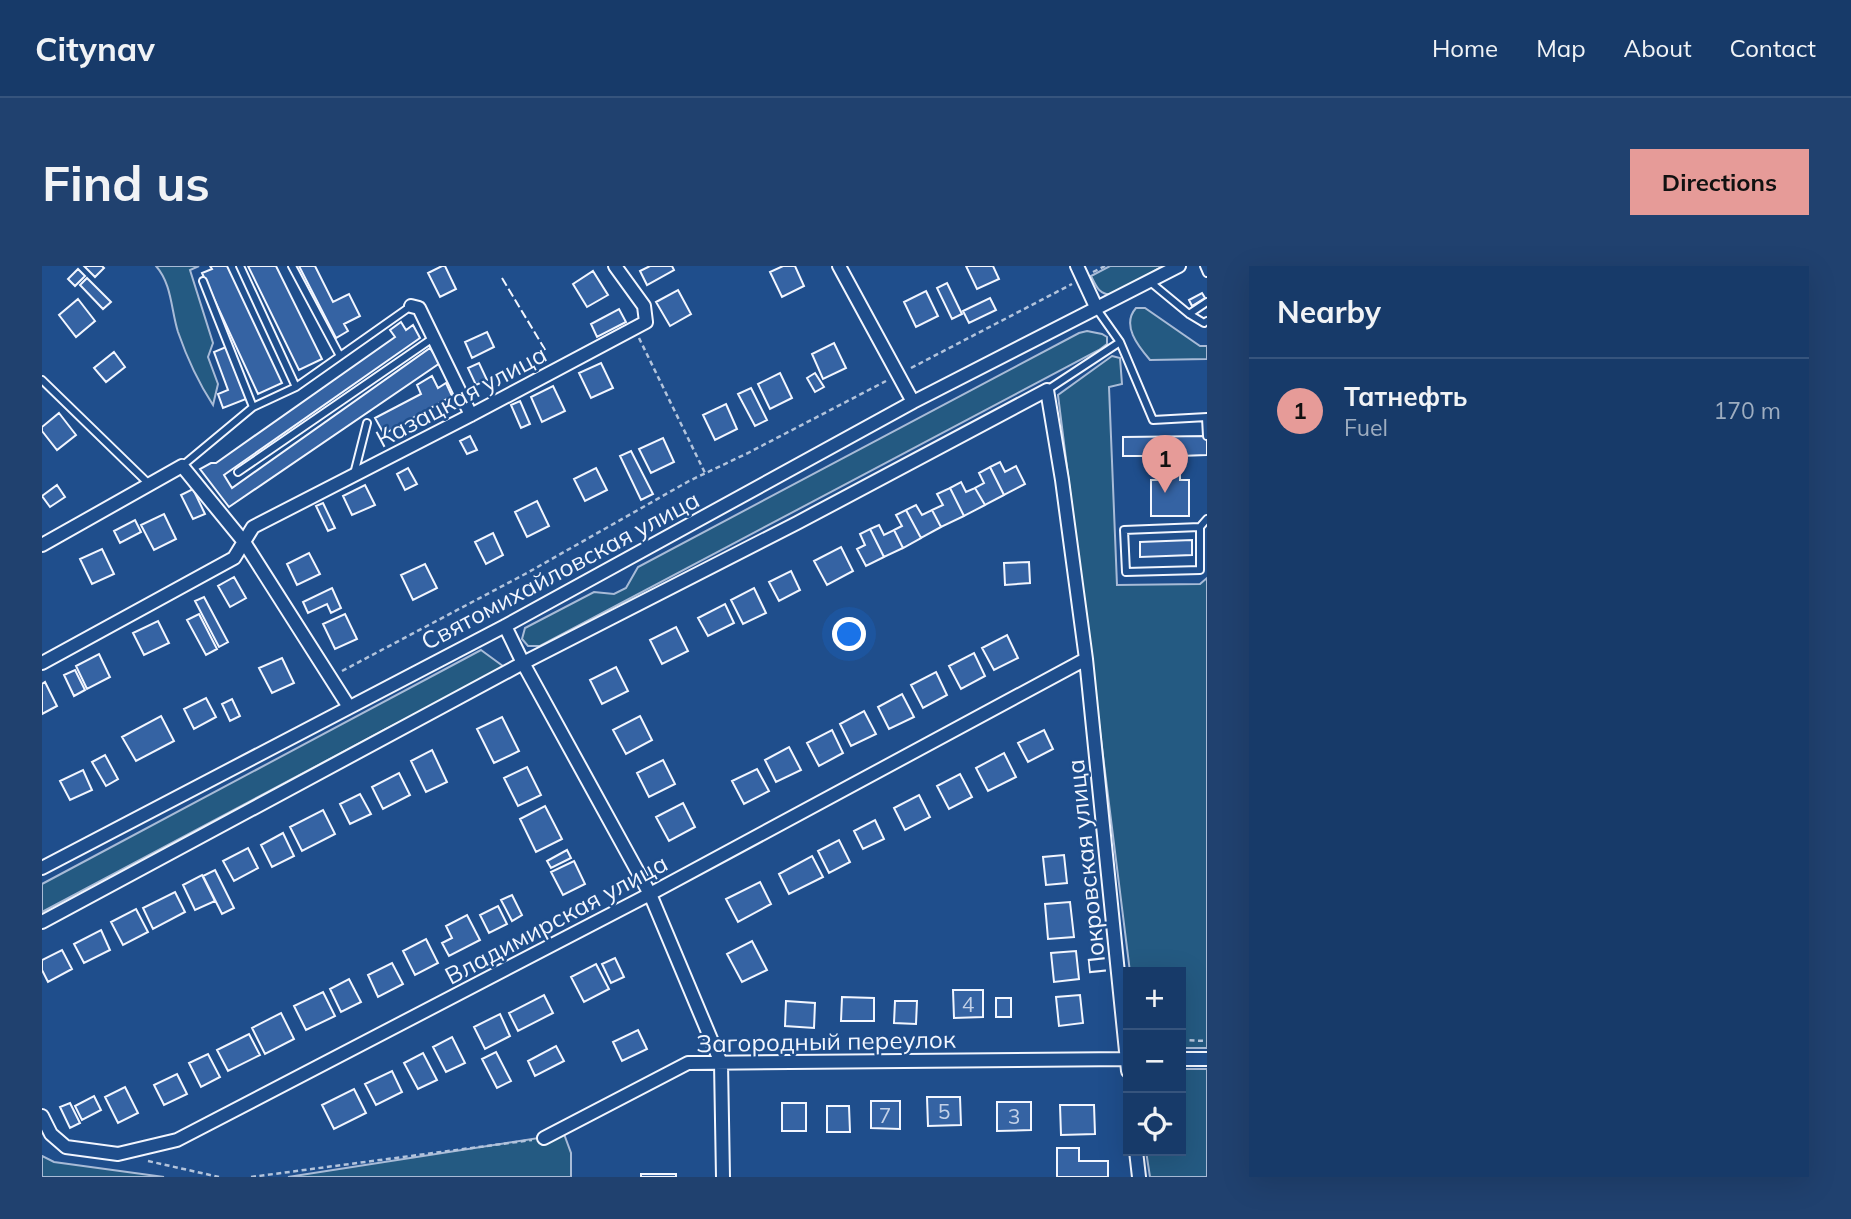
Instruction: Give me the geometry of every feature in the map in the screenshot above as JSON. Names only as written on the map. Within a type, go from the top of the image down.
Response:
[{"type":"street","points":[[615,266],[644,306],[646,321],[634,328]]},
{"type":"street","points":[[839,266],[913,402]]},
{"type":"street","name":"Святомихайловская улица","points":[[42,868],[505,626],[913,402],[1179,266]]},
{"type":"street","points":[[1079,272],[1096,307]]},
{"type":"street","points":[[411,306],[419,308],[471,415]]},
{"type":"street","name":"Казацкая улица","points":[[42,663],[234,558],[253,527],[634,328]]},
{"type":"street","points":[[42,922],[523,663],[797,523],[1047,390]]},
{"type":"street","name":"Покровская улица","points":[[1047,390],[1086,659],[1125,1030]]},
{"type":"street","points":[[42,545],[182,467],[244,542],[349,707]]},
{"type":"street","points":[[505,626],[650,894],[721,1063],[723,1177]]},
{"type":"street","name":"Владимирская улица","points":[[42,1116],[51,1134],[66,1147],[118,1154],[177,1140],[650,894],[1086,659]]},
{"type":"street","points":[[1186,1059],[1207,1059]]},
{"type":"street","name":"Загородный переулок","points":[[544,1138],[688,1063],[1123,1063]]},
{"type":"street","points":[[1137,1156],[1139,1177]]},
{"type":"lane","points":[[240,266],[296,387]]},
{"type":"lane","points":[[292,266],[340,356]]},
{"type":"lane","points":[[1204,266],[1207,273]]},
{"type":"lane","points":[[203,281],[253,408]]},
{"type":"lane","points":[[1149,281],[1189,314],[1204,323],[1207,321]]},
{"type":"lane","points":[[1189,314],[1207,302]]},
{"type":"lane","points":[[182,467],[253,408],[296,387],[411,306]]},
{"type":"lane","points":[[1096,307],[1120,342],[1153,420],[1207,418],[1207,436]]},
{"type":"lane","points":[[238,472],[434,337]]},
{"type":"lane","points":[[1047,390],[1120,342]]},
{"type":"lane","points":[[42,380],[149,485]]},
{"type":"lane","points":[[354,476],[367,423]]},
{"type":"lane","points":[[1200,527],[1125,530],[1126,572],[1200,570],[1200,527],[1207,519]]},
{"type":"path","points":[[330,677],[527,573],[689,481],[898,375],[1079,272],[1105,266]]},
{"type":"path","points":[[634,328],[705,473]]},
{"type":"path","points":[[1186,1040],[1207,1041]]},
{"type":"path","points":[[251,1177],[544,1138]]},
{"type":"path","points":[[143,1159],[219,1177]]},
{"type":"shaded area","points":[[156,266],[199,266],[190,270],[213,343],[208,357],[218,384],[213,405],[185,351],[168,289]]},
{"type":"shaded area","points":[[1110,266],[1163,266],[1112,295],[1099,290],[1091,276]]},
{"type":"shaded area","points":[[1136,308],[1145,308],[1200,346],[1207,346],[1207,359],[1150,360],[1136,342],[1131,328],[1130,321]]},
{"type":"shaded area","points":[[1087,331],[1107,337],[1107,344],[540,646],[528,646],[522,639],[525,628],[594,592],[614,594],[626,588],[638,567]]},
{"type":"shaded area","points":[[1112,356],[1120,358],[1122,384],[1109,387],[1117,585],[1200,584],[1207,578],[1207,1048],[1186,1048],[1186,967],[1129,967],[1058,395]]},
{"type":"shaded area","points":[[481,650],[507,669],[386,729],[42,912],[42,884]]},
{"type":"shaded area","points":[[1186,1069],[1207,1069],[1207,1177],[1150,1177],[1147,1156],[1186,1156]]},
{"type":"shaded area","points":[[564,1134],[571,1153],[571,1177],[288,1177]]},
{"type":"shaded area","points":[[42,1156],[54,1162],[164,1177],[42,1177]]},
{"type":"building","points":[[84,266],[102,266],[104,268],[95,277]]},
{"type":"building","points":[[210,266],[227,266],[282,383],[258,394],[202,273],[212,269]]},
{"type":"building","points":[[248,266],[276,266],[322,359],[299,370]]},
{"type":"building","points":[[299,266],[315,266],[333,302],[349,294],[360,316],[344,324],[348,331],[336,338]]},
{"type":"building","points":[[445,266],[456,289],[440,297],[428,273]]},
{"type":"building","points":[[650,266],[672,266],[674,270],[647,285],[640,271]]},
{"type":"building","points":[[783,266],[795,266],[804,286],[782,297],[770,272]]},
{"type":"building","points":[[966,266],[993,266],[999,279],[977,289]]},
{"type":"building","points":[[78,269],[85,276],[75,286],[68,279]]},
{"type":"building","points":[[593,271],[608,295],[587,307],[573,284]]},
{"type":"building","points":[[87,278],[111,302],[103,309],[80,285]]},
{"type":"building","points":[[947,283],[962,314],[952,319],[937,288]]},
{"type":"building","points":[[678,290],[691,314],[670,326],[656,302]]},
{"type":"building","points":[[926,291],[938,316],[916,327],[904,302]]},
{"type":"building","points":[[1202,293],[1205,298],[1192,306],[1189,300]]},
{"type":"building","points":[[990,298],[996,310],[969,323],[963,311]]},
{"type":"building","points":[[78,299],[95,321],[76,337],[59,315]]},
{"type":"building","points":[[619,309],[626,322],[597,337],[591,324]]},
{"type":"building","points":[[401,322],[406,330],[413,325],[420,338],[224,475],[232,488],[430,348],[440,363],[229,507],[200,469],[216,463],[395,337],[390,330]]},
{"type":"building","points":[[487,332],[494,347],[472,358],[465,342]]},
{"type":"building","points":[[834,343],[846,368],[823,379],[812,354]]},
{"type":"building","points":[[226,347],[246,399],[223,408],[218,394],[228,390],[214,352]]},
{"type":"building","points":[[114,352],[125,367],[106,382],[94,368]]},
{"type":"building","points":[[479,363],[487,380],[476,385],[468,368]]},
{"type":"building","points":[[601,363],[613,388],[591,398],[579,373]]},
{"type":"building","points":[[780,373],[792,398],[770,409],[758,384]]},
{"type":"building","points":[[815,373],[824,387],[815,392],[807,378]]},
{"type":"building","points":[[432,376],[438,388],[446,383],[452,396],[384,434],[375,418],[421,394],[417,385]]},
{"type":"building","points":[[553,386],[565,411],[542,422],[531,397]]},
{"type":"building","points":[[751,388],[767,420],[755,426],[738,394]]},
{"type":"building","points":[[520,401],[530,424],[521,428],[511,405]]},
{"type":"building","points":[[726,404],[737,429],[715,440],[703,415]]},
{"type":"building","points":[[59,413],[76,435],[57,450],[42,431],[42,427]]},
{"type":"building","points":[[470,436],[477,450],[467,454],[460,441]]},
{"type":"building","points":[[1207,436],[1207,455],[1180,456],[1180,480],[1189,480],[1189,516],[1151,516],[1151,480],[1160,480],[1159,456],[1123,456],[1123,437]]},
{"type":"building","points":[[663,438],[674,462],[651,473],[639,449]]},
{"type":"building","points":[[631,451],[653,494],[641,500],[620,456]]},
{"type":"building","points":[[1000,462],[1005,472],[1016,466],[1025,484],[1004,495],[990,467]]},
{"type":"building","points":[[990,467],[1004,495],[985,505],[975,488],[984,483],[979,473]]},
{"type":"building","points":[[408,468],[417,484],[405,490],[397,474]]},
{"type":"building","points":[[596,468],[607,490],[585,501],[574,479]]},
{"type":"building","points":[[961,482],[966,492],[975,488],[985,505],[964,516],[950,488]]},
{"type":"building","points":[[57,485],[65,497],[50,507],[42,496]]},
{"type":"building","points":[[365,485],[375,505],[352,515],[343,496]]},
{"type":"building","points":[[950,488],[964,516],[941,527],[932,510],[943,505],[937,494]]},
{"type":"building","points":[[193,489],[205,514],[193,519],[181,495]]},
{"type":"building","points":[[537,501],[549,526],[527,537],[515,512]]},
{"type":"building","points":[[323,503],[335,528],[328,531],[316,506]]},
{"type":"building","points":[[916,505],[922,515],[932,510],[941,527],[921,538],[906,510]]},
{"type":"building","points":[[906,510],[921,538],[903,548],[894,530],[902,526],[896,515]]},
{"type":"building","points":[[164,514],[176,539],[154,550],[141,525]]},
{"type":"building","points":[[135,520],[141,532],[120,543],[114,531]]},
{"type":"building","points":[[879,525],[884,535],[894,530],[903,548],[884,557],[870,529]]},
{"type":"building","points":[[870,529],[884,557],[866,566],[857,549],[865,545],[860,534]]},
{"type":"building","points":[[493,533],[503,555],[486,564],[475,542]]},
{"type":"building","points":[[1192,540],[1192,555],[1140,557],[1140,542]]},
{"type":"building","points":[[841,547],[853,571],[827,585],[814,561]]},
{"type":"building","points":[[102,549],[114,574],[92,584],[80,559]]},
{"type":"building","points":[[309,553],[320,574],[297,585],[287,564]]},
{"type":"building","points":[[1029,562],[1030,583],[1005,585],[1004,563]]},
{"type":"building","points":[[425,564],[437,588],[413,600],[401,575]]},
{"type":"building","points":[[791,571],[800,590],[779,601],[769,582]]},
{"type":"building","points":[[234,577],[246,598],[230,607],[218,586]]},
{"type":"building","points":[[332,588],[341,608],[331,613],[327,604],[308,613],[303,602]]},
{"type":"building","points":[[754,588],[766,613],[743,624],[731,600]]},
{"type":"building","points":[[204,597],[228,642],[219,647],[195,601]]},
{"type":"building","points":[[725,604],[734,623],[708,636],[698,618]]},
{"type":"building","points":[[199,614],[217,649],[206,655],[187,620]]},
{"type":"building","points":[[345,614],[357,639],[335,649],[323,624]]},
{"type":"building","points":[[158,621],[169,643],[144,655],[133,633]]},
{"type":"building","points":[[676,627],[688,651],[662,664],[650,640]]},
{"type":"building","points":[[1007,635],[1018,658],[994,670],[982,648]]},
{"type":"building","points":[[974,653],[985,676],[961,689],[949,666]]},
{"type":"building","points":[[99,654],[110,677],[87,689],[76,666]]},
{"type":"building","points":[[282,658],[294,683],[272,693],[259,668]]},
{"type":"building","points":[[616,667],[628,691],[602,704],[590,680]]},
{"type":"building","points":[[75,670],[85,690],[74,696],[64,675]]},
{"type":"building","points":[[936,672],[947,695],[923,708],[911,685]]},
{"type":"building","points":[[45,682],[57,706],[42,714],[42,684]]},
{"type":"building","points":[[902,694],[914,717],[889,729],[878,707]]},
{"type":"building","points":[[206,698],[216,717],[194,729],[184,709]]},
{"type":"building","points":[[232,699],[240,716],[230,721],[222,704]]},
{"type":"building","points":[[864,711],[876,734],[851,746],[840,724]]},
{"type":"building","points":[[161,716],[174,741],[136,761],[122,737]]},
{"type":"building","points":[[640,716],[652,740],[626,754],[613,730]]},
{"type":"building","points":[[502,717],[519,751],[494,763],[477,729]]},
{"type":"building","points":[[832,730],[843,753],[819,766],[807,743]]},
{"type":"building","points":[[1044,730],[1053,749],[1028,762],[1018,743]]},
{"type":"building","points":[[789,747],[801,770],[776,782],[765,760]]},
{"type":"building","points":[[432,750],[447,782],[426,792],[411,761]]},
{"type":"building","points":[[1004,753],[1016,777],[988,791],[976,768]]},
{"type":"building","points":[[105,755],[118,779],[106,786],[92,762]]},
{"type":"building","points":[[663,760],[675,784],[649,797],[637,773]]},
{"type":"building","points":[[527,767],[541,795],[518,806],[504,778]]},
{"type":"building","points":[[757,769],[769,791],[744,804],[732,781]]},
{"type":"building","points":[[83,770],[92,790],[70,800],[60,781]]},
{"type":"building","points":[[399,773],[410,795],[383,809],[372,787]]},
{"type":"building","points":[[960,774],[972,797],[949,809],[937,786]]},
{"type":"building","points":[[360,794],[371,814],[350,824],[340,804]]},
{"type":"building","points":[[919,795],[930,817],[905,830],[894,808]]},
{"type":"building","points":[[683,803],[695,827],[669,841],[656,817]]},
{"type":"building","points":[[545,806],[562,839],[536,852],[520,819]]},
{"type":"building","points":[[323,810],[335,834],[302,851],[290,827]]},
{"type":"building","points":[[875,820],[884,839],[863,849],[854,831]]},
{"type":"building","points":[[283,833],[294,856],[272,867],[261,845]]},
{"type":"building","points":[[839,840],[850,862],[829,873],[818,851]]},
{"type":"building","points":[[248,848],[258,868],[234,881],[223,861]]},
{"type":"building","points":[[567,850],[571,858],[551,868],[547,861]]},
{"type":"building","points":[[1064,855],[1067,883],[1046,885],[1043,857]]},
{"type":"building","points":[[812,856],[823,877],[789,894],[779,874]]},
{"type":"building","points":[[574,861],[585,884],[563,895],[551,872]]},
{"type":"building","points":[[215,870],[234,908],[222,914],[203,876]]},
{"type":"building","points":[[202,875],[215,901],[195,910],[183,885]]},
{"type":"building","points":[[760,882],[771,904],[738,922],[726,899]]},
{"type":"building","points":[[175,892],[185,912],[153,929],[143,908]]},
{"type":"building","points":[[512,895],[522,915],[512,921],[501,900]]},
{"type":"building","points":[[1070,902],[1074,937],[1048,939],[1045,904]]},
{"type":"building","points":[[498,906],[507,924],[489,933],[480,915]]},
{"type":"building","points":[[136,909],[148,932],[123,945],[111,922]]},
{"type":"building","points":[[467,915],[480,940],[449,956],[442,943],[452,938],[446,926]]},
{"type":"building","points":[[101,930],[110,950],[84,963],[74,944]]},
{"type":"building","points":[[426,939],[438,963],[415,975],[403,951]]},
{"type":"building","points":[[752,941],[767,970],[742,982],[727,954]]},
{"type":"building","points":[[62,950],[72,969],[48,982],[42,970],[42,960]]},
{"type":"building","points":[[1076,951],[1079,979],[1054,982],[1051,953]]},
{"type":"building","points":[[615,958],[624,977],[611,983],[602,964]]},
{"type":"building","points":[[392,963],[403,984],[378,997],[368,975]]},
{"type":"building","points":[[596,964],[609,989],[584,1002],[571,977]]},
{"type":"building","points":[[349,979],[361,1002],[341,1012],[330,989]]},
{"type":"building","points":[[953,990],[983,990],[983,1017],[954,1018]]},
{"type":"building","points":[[323,992],[335,1016],[306,1030],[294,1006]]},
{"type":"building","points":[[544,995],[553,1013],[518,1031],[509,1013]]},
{"type":"building","points":[[1080,995],[1083,1023],[1059,1026],[1056,997]]},
{"type":"building","points":[[842,997],[874,998],[874,1021],[841,1021]]},
{"type":"building","points":[[996,998],[1011,998],[1011,1017],[996,1017]]},
{"type":"building","points":[[786,1001],[815,1003],[814,1028],[785,1026]]},
{"type":"building","points":[[895,1001],[917,1001],[916,1024],[894,1023]]},
{"type":"building","points":[[281,1013],[294,1039],[265,1054],[252,1028]]},
{"type":"building","points":[[500,1014],[510,1036],[485,1049],[474,1027]]},
{"type":"building","points":[[638,1030],[647,1049],[622,1061],[613,1042]]},
{"type":"building","points":[[249,1034],[260,1055],[228,1071],[217,1050]]},
{"type":"building","points":[[452,1037],[465,1063],[446,1072],[433,1047]]},
{"type":"building","points":[[556,1046],[564,1061],[535,1076],[528,1061]]},
{"type":"building","points":[[496,1052],[511,1081],[497,1088],[482,1059]]},
{"type":"building","points":[[423,1053],[437,1080],[418,1089],[404,1063]]},
{"type":"building","points":[[208,1054],[220,1077],[201,1087],[189,1063]]},
{"type":"building","points":[[392,1071],[402,1092],[376,1105],[365,1084]]},
{"type":"building","points":[[177,1074],[187,1094],[164,1105],[154,1085]]},
{"type":"building","points":[[125,1087],[138,1113],[118,1123],[105,1097]]},
{"type":"building","points":[[354,1089],[366,1113],[334,1129],[322,1105]]},
{"type":"building","points":[[94,1096],[101,1110],[82,1120],[75,1106]]},
{"type":"building","points":[[927,1097],[960,1097],[961,1125],[928,1126]]},
{"type":"building","points":[[871,1101],[900,1101],[900,1129],[871,1128]]},
{"type":"building","points":[[997,1102],[1031,1102],[1031,1130],[997,1131]]},
{"type":"building","points":[[70,1103],[80,1123],[70,1128],[60,1107]]},
{"type":"building","points":[[782,1103],[806,1103],[806,1131],[782,1131]]},
{"type":"building","points":[[1060,1105],[1094,1105],[1095,1134],[1061,1135]]},
{"type":"building","points":[[827,1106],[849,1106],[850,1132],[827,1132]]},
{"type":"building","points":[[1057,1148],[1079,1148],[1079,1161],[1108,1161],[1108,1177],[1057,1177]]},
{"type":"building","points":[[641,1174],[676,1174],[676,1177],[641,1177]]},
{"type":"fence","points":[[502,278],[547,353]]},
{"type":"place","name":"Татнефть","points":[[1165,493]]}]
